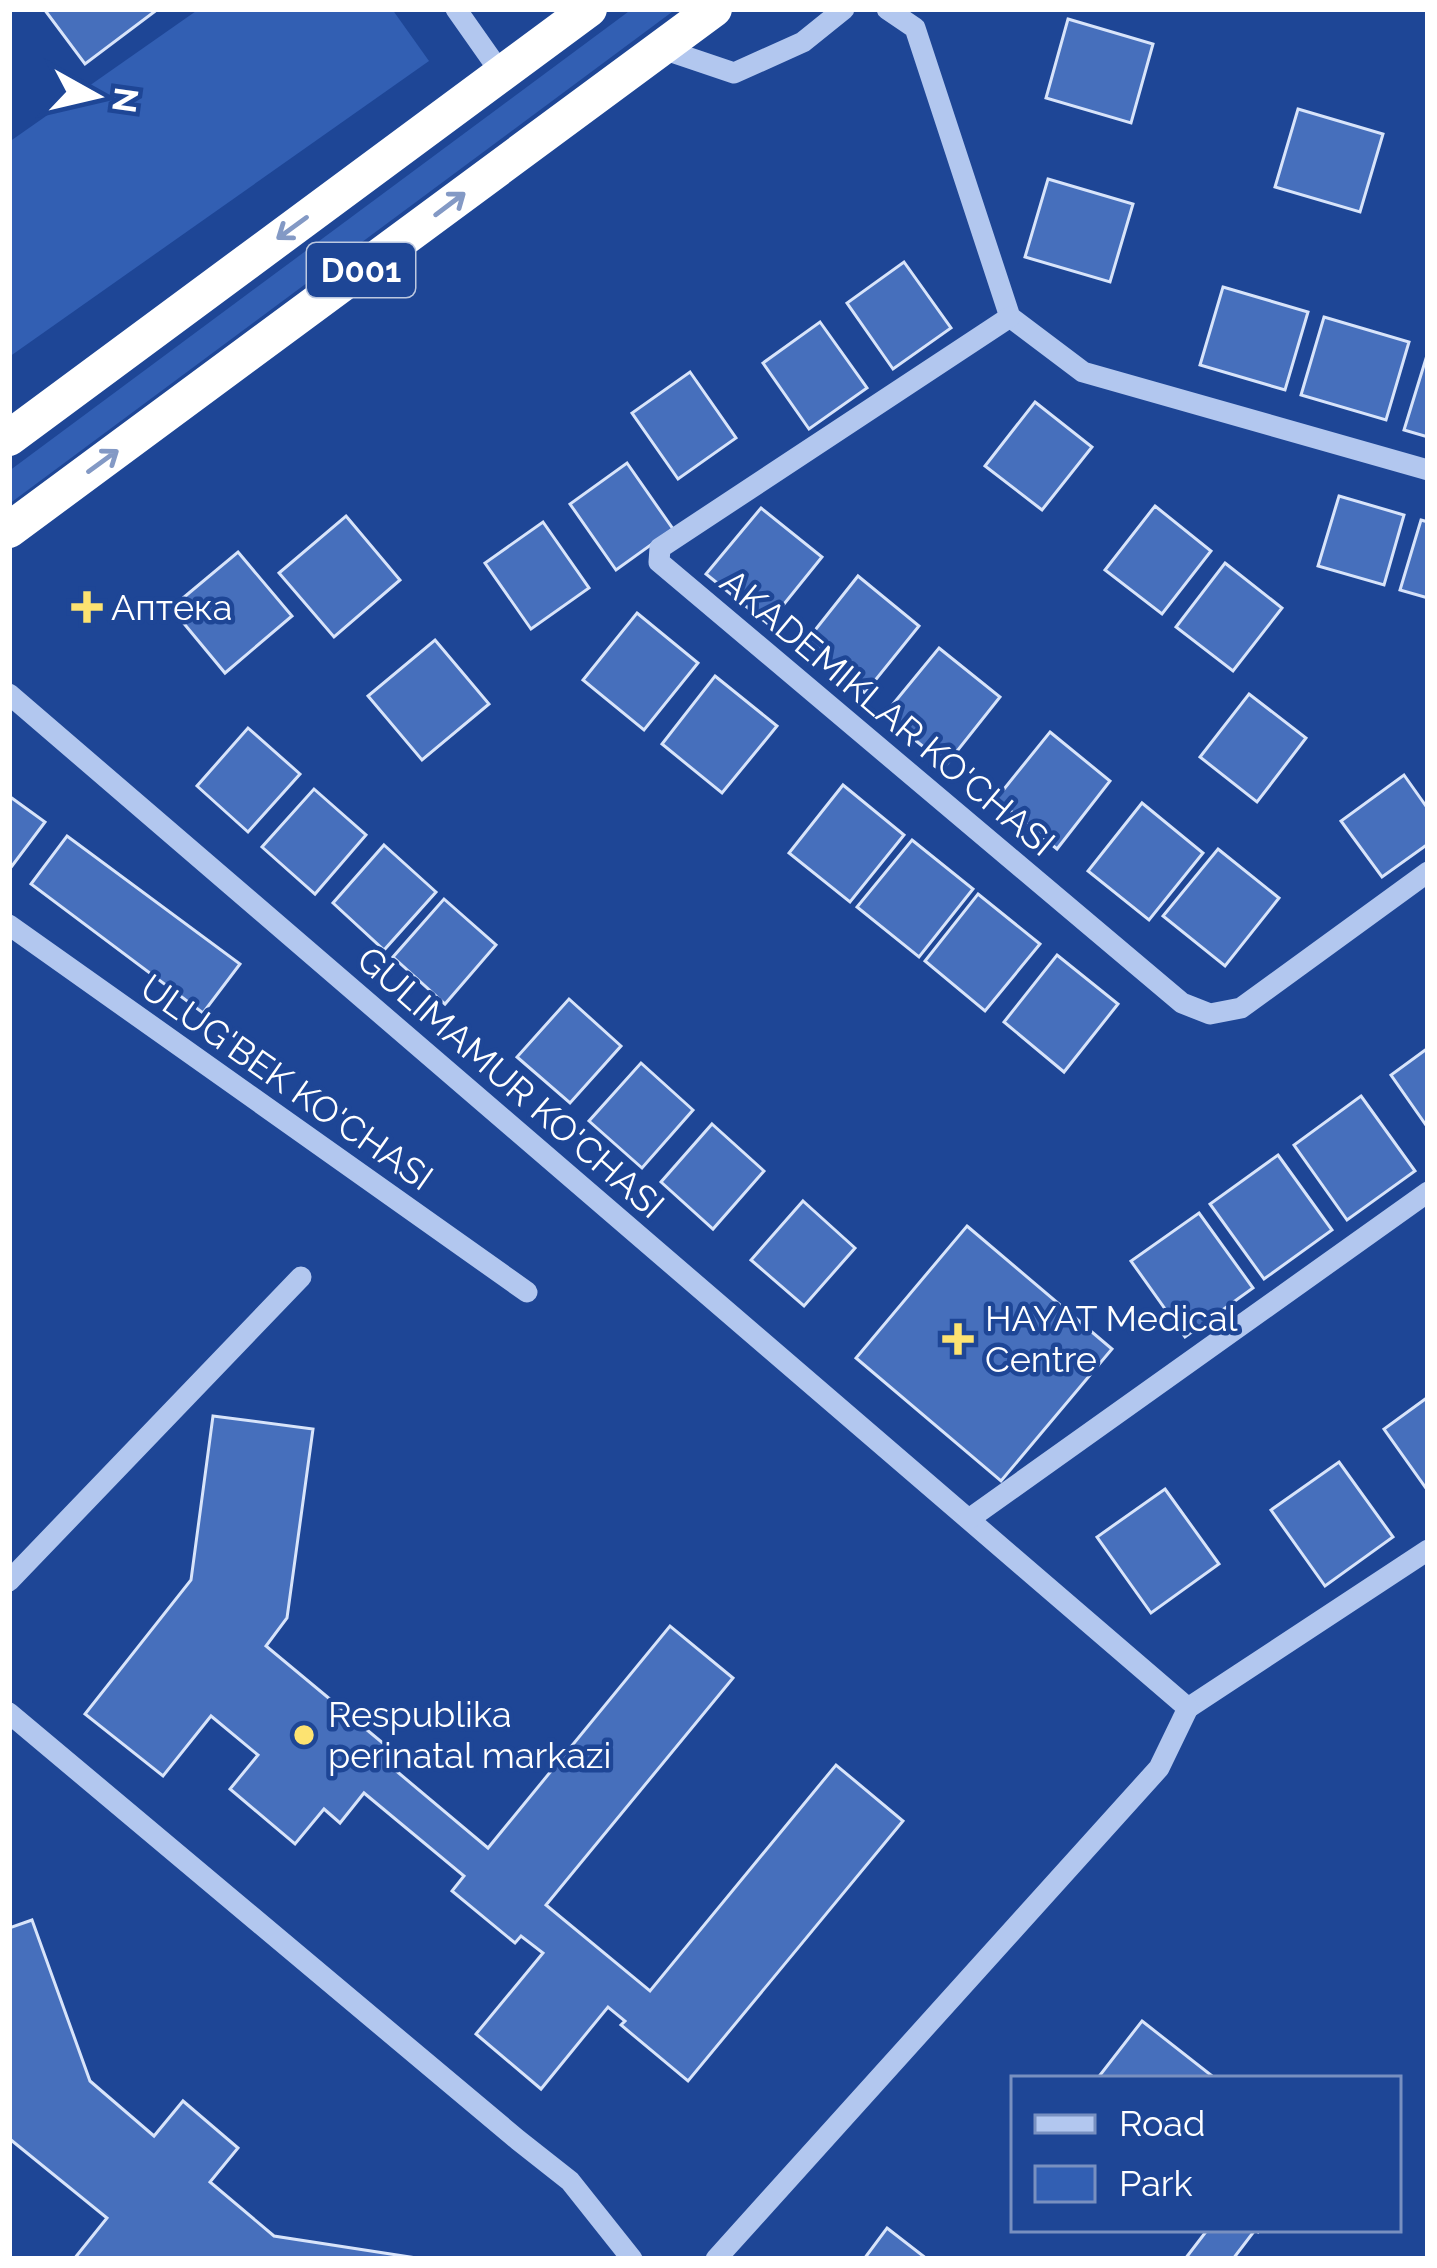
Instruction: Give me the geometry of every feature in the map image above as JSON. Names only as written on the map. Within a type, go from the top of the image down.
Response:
[{"type":"highway","name":"D001","points":[[9,438],[589,9]]},
{"type":"highway","name":"D001","points":[[9,530],[713,9]]},
{"type":"street","points":[[456,9],[501,74]]},
{"type":"street","points":[[660,49],[734,73],[803,42],[844,9]]},
{"type":"street","points":[[887,9],[915,28],[1010,317],[1083,372],[1428,470]]},
{"type":"street","name":"AKADEMIKLAR KO'CHASI","points":[[1010,317],[660,548],[659,562],[1182,1003],[1196,1009],[1210,1014],[1241,1009],[1428,872]]},
{"type":"street","name":"GULIMAMUR KO'CHASI","points":[[9,694],[1188,1708]]},
{"type":"street","name":"ULUG'BEK KO'CHASI","points":[[9,925],[527,1292]]},
{"type":"street","points":[[969,1519],[1428,1192]]},
{"type":"street","points":[[9,1581],[301,1277]]},
{"type":"street","points":[[716,2259],[1159,1768],[1188,1708],[1428,1550]]},
{"type":"street","points":[[9,1713],[570,2181],[632,2259]]},
{"type":"green space","points":[[199,9],[392,9],[429,61],[9,357],[9,142]]},
{"type":"green space","points":[[632,9],[676,9],[9,504],[9,471]]},
{"type":"building","points":[[44,9],[158,9],[85,64]]},
{"type":"building","points":[[1068,19],[1153,44],[1131,123],[1046,98]]},
{"type":"building","points":[[1298,109],[1383,134],[1360,212],[1275,187]]},
{"type":"building","points":[[1048,179],[1133,204],[1110,282],[1025,257]]},
{"type":"building","points":[[904,262],[951,328],[893,369],[847,303]]},
{"type":"building","points":[[1223,287],[1308,312],[1285,390],[1200,365]]},
{"type":"building","points":[[1324,317],[1409,342],[1386,420],[1301,395]]},
{"type":"building","points":[[820,322],[867,388],[809,429],[763,363]]},
{"type":"building","points":[[1428,352],[1428,437],[1404,430]]},
{"type":"building","points":[[690,372],[736,438],[678,479],[632,413]]},
{"type":"building","points":[[1035,402],[1092,447],[1042,510],[985,466]]},
{"type":"building","points":[[627,463],[673,529],[616,570],[570,504]]},
{"type":"building","points":[[1339,496],[1404,515],[1384,585],[1318,566]]},
{"type":"building","points":[[1155,506],[1211,551],[1162,614],[1105,570]]},
{"type":"building","points":[[761,508],[822,557],[768,624],[706,574]]},
{"type":"building","points":[[346,516],[400,580],[334,637],[279,573]]},
{"type":"building","points":[[1421,520],[1428,522],[1428,598],[1400,590]]},
{"type":"building","points":[[543,522],[589,588],[531,629],[485,563]]},
{"type":"building","points":[[238,552],[292,616],[225,673],[171,608]]},
{"type":"building","points":[[1225,563],[1282,608],[1233,671],[1176,627]]},
{"type":"building","points":[[858,576],[919,626],[865,693],[804,644]]},
{"type":"building","points":[[637,613],[698,663],[644,730],[583,680]]},
{"type":"building","points":[[435,640],[489,704],[422,760],[368,696]]},
{"type":"building","points":[[939,648],[1000,697],[946,765],[884,715]]},
{"type":"building","points":[[715,676],[777,726],[722,793],[662,744]]},
{"type":"building","points":[[1249,694],[1306,738],[1257,802],[1200,757]]},
{"type":"building","points":[[248,728],[300,774],[248,832],[197,786]]},
{"type":"building","points":[[1050,732],[1110,781],[1057,849],[996,799]]},
{"type":"building","points":[[1404,775],[1428,809],[1428,844],[1382,877],[1341,821]]},
{"type":"building","points":[[843,785],[904,835],[850,902],[789,853]]},
{"type":"building","points":[[314,789],[366,835],[315,894],[262,847]]},
{"type":"building","points":[[9,796],[45,822],[9,870]]},
{"type":"building","points":[[1142,803],[1203,853],[1149,920],[1088,871]]},
{"type":"building","points":[[67,836],[240,964],[203,1013],[31,884]]},
{"type":"building","points":[[912,840],[973,889],[919,957],[857,907]]},
{"type":"building","points":[[384,845],[436,892],[384,950],[333,903]]},
{"type":"building","points":[[1218,849],[1279,898],[1225,966],[1163,916]]},
{"type":"building","points":[[978,894],[1040,944],[985,1011],[925,961]]},
{"type":"building","points":[[444,899],[496,945],[445,1004],[393,957]]},
{"type":"building","points":[[1057,955],[1118,1004],[1064,1072],[1004,1022]]},
{"type":"building","points":[[569,999],[621,1046],[570,1103],[517,1057]]},
{"type":"building","points":[[1428,1048],[1428,1128],[1391,1075]]},
{"type":"building","points":[[641,1063],[693,1110],[642,1168],[589,1121]]},
{"type":"building","points":[[1361,1096],[1415,1171],[1347,1220],[1294,1145]]},
{"type":"building","points":[[712,1124],[764,1171],[713,1229],[661,1182]]},
{"type":"building","points":[[1278,1155],[1332,1230],[1264,1279],[1210,1204]]},
{"type":"building","points":[[803,1201],[855,1248],[804,1306],[751,1260]]},
{"type":"building","points":[[1199,1213],[1253,1288],[1185,1337],[1131,1261]]},
{"type":"building","points":[[967,1226],[1112,1349],[1001,1481],[856,1358]]},
{"type":"building","points":[[1428,1397],[1428,1491],[1384,1429]]},
{"type":"building","name":"Respublika perinatal markazi","points":[[213,1416],[313,1429],[287,1618],[266,1646],[396,1754],[388,1764],[488,1848],[670,1626],[733,1678],[546,1905],[650,1991],[836,1765],[903,1821],[688,2081],[621,2025],[625,2021],[608,2007],[541,2089],[476,2034],[543,1953],[521,1936],[515,1943],[452,1891],[464,1876],[364,1793],[340,1823],[324,1809],[295,1844],[230,1789],[258,1755],[211,1716],[163,1776],[85,1714],[191,1580]]},
{"type":"building","points":[[1339,1462],[1393,1537],[1325,1586],[1271,1510]]},
{"type":"building","points":[[1165,1489],[1219,1564],[1151,1613],[1097,1537]]},
{"type":"building","points":[[32,1920],[90,2081],[154,2136],[183,2101],[238,2148],[210,2182],[274,2236],[423,2259],[74,2259],[107,2218],[9,2135],[9,1928]]},
{"type":"building","points":[[1142,2021],[1212,2076],[1099,2076]]},
{"type":"building","points":[[887,2228],[927,2259],[864,2259]]},
{"type":"building","points":[[1206,2232],[1253,2232],[1233,2259],[1185,2259]]},
{"type":"place","name":"Аптека","points":[[87,607]]},
{"type":"place","name":"HAYAT Medical Centre","points":[[958,1339]]},
{"type":"place","name":"Respublika perinatal markazi","points":[[304,1735]]}]
